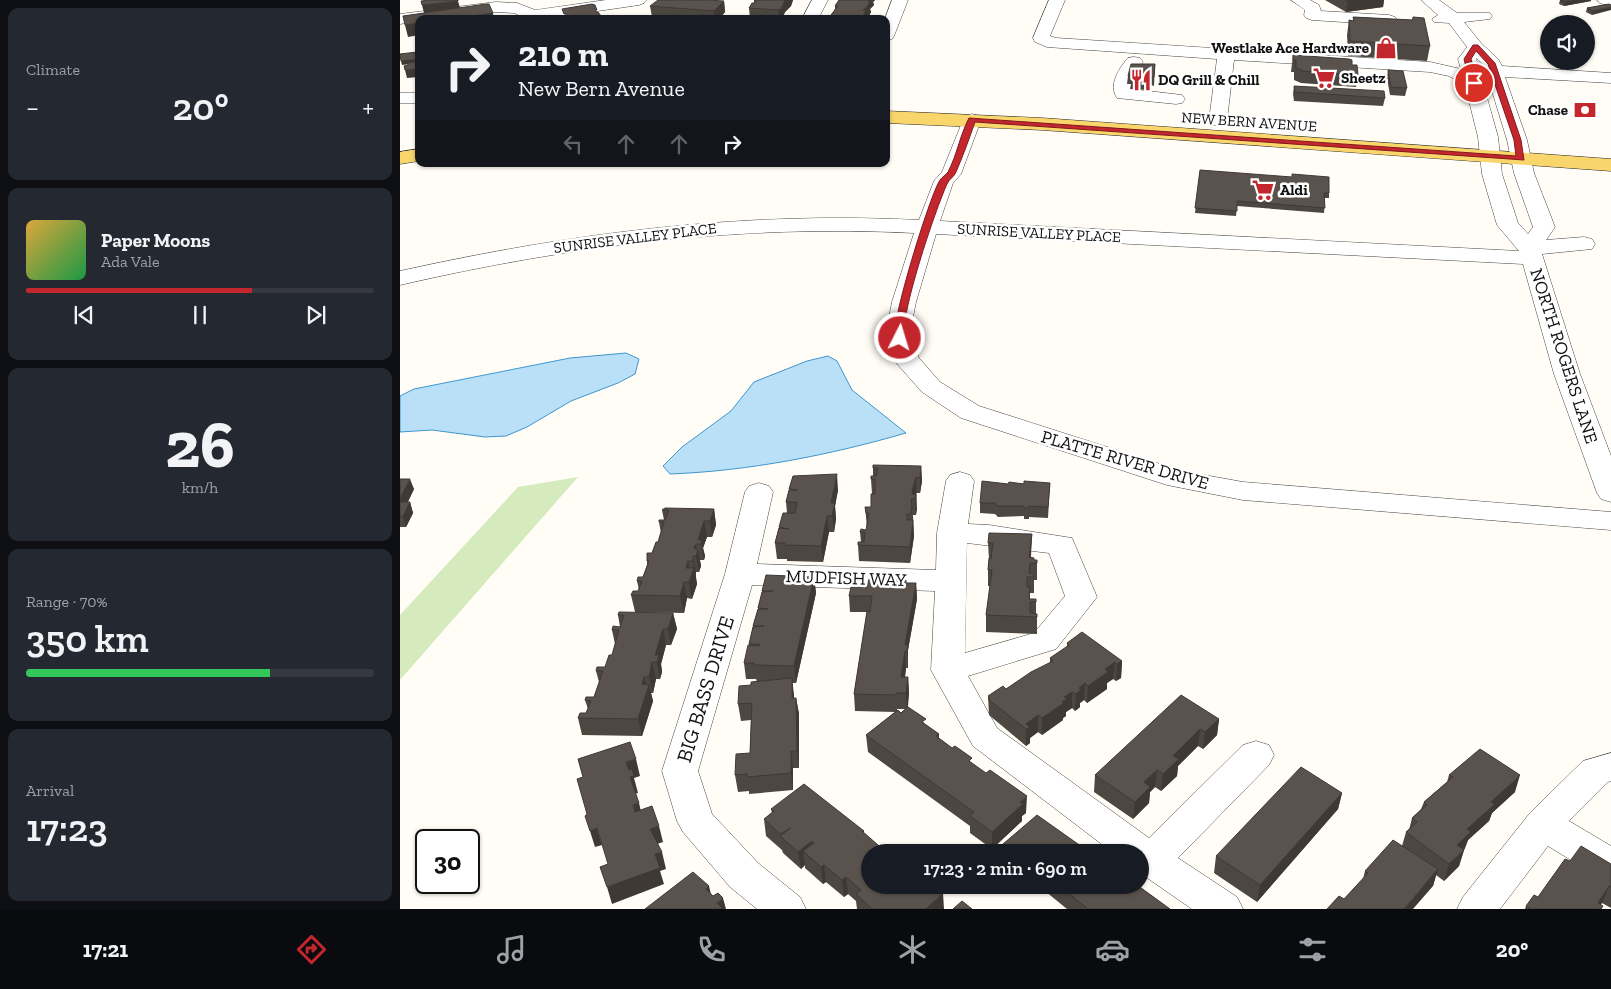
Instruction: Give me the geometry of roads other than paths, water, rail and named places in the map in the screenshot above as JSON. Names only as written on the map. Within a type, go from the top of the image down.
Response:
[{"type":"main road","name":"NEW BERN AVENUE","points":[[890,102],[989,105],[1366,130]]},
{"type":"main road","name":"NEW BERN AVENUE","points":[[890,117],[963,119],[1490,147],[1524,146],[1611,165]]},
{"type":"main road","name":"NEW BERN AVENUE","points":[[1469,136],[1490,147]]},
{"type":"main road","points":[[400,142],[415,140]]},
{"type":"main road","points":[[400,158],[415,156]]},
{"type":"street","points":[[546,15],[639,0]]},
{"type":"street","points":[[812,15],[820,0]]},
{"type":"street","points":[[890,26],[900,0]]},
{"type":"street","points":[[1057,0],[1041,38],[1053,43],[1430,66],[1446,65],[1471,53]]},
{"type":"street","points":[[1299,0],[1313,8],[1312,16],[1404,18],[1385,3]]},
{"type":"street","name":"NORTH ROGERS LANE","points":[[1429,0],[1453,18],[1471,53],[1474,83],[1490,147],[1492,174],[1508,225],[1530,253],[1567,374],[1611,493]]},
{"type":"street","points":[[1605,0],[1611,2]]},
{"type":"street","points":[[615,3],[623,15]]},
{"type":"street","points":[[432,15],[496,7],[517,8],[530,15]]},
{"type":"street","points":[[1426,20],[1484,16]]},
{"type":"street","points":[[400,19],[415,17]]},
{"type":"street","name":"NORTH ROGERS LANE","points":[[1471,53],[1492,63],[1524,146],[1524,173],[1544,227],[1530,253]]},
{"type":"street","points":[[1218,120],[1226,54]]},
{"type":"street","points":[[1134,62],[1127,69],[1122,89],[1124,94],[1176,99]]},
{"type":"street","points":[[1430,66],[1454,72],[1474,83]]},
{"type":"street","points":[[1495,70],[1611,78]]},
{"type":"street","points":[[400,98],[415,98]]},
{"type":"street","name":"PLATTE RIVER DRIVE","points":[[963,119],[951,174],[944,181],[927,228],[904,302],[898,332],[908,360],[931,387],[970,412],[1177,479],[1243,491],[1611,521]]},
{"type":"street","name":"SUNRISE VALLEY PLACE","points":[[400,278],[503,255],[623,236],[728,228],[820,224],[1530,253],[1584,244]]},
{"type":"street","points":[[960,481],[952,533],[948,670],[984,737],[1127,844]]},
{"type":"street","name":"BIG BASS DRIVE","points":[[759,492],[740,574],[680,771],[696,821],[744,874],[786,909]]},
{"type":"street","points":[[948,670],[1045,641],[1081,597],[1062,545],[988,535],[952,533]]},
{"type":"street","name":"MUDFISH WAY","points":[[740,574],[952,581]]},
{"type":"street","points":[[1149,851],[1256,755]]},
{"type":"street","points":[[1477,909],[1543,824],[1596,771],[1611,767]]},
{"type":"street","points":[[1543,824],[1611,865]]},
{"type":"street","points":[[1149,860],[1223,909]]},
{"type":"water","points":[[626,353],[639,359],[635,374],[618,383],[571,401],[527,427],[506,436],[485,437],[432,430],[400,432],[400,396],[414,389],[570,358]]},
{"type":"water","points":[[828,356],[837,361],[852,390],[906,433],[819,455],[759,466],[670,474],[663,466],[682,447],[731,411],[754,382],[807,361]]},
{"type":"place","name":"Westlake Ace Hardware","points":[[1386,48]]},
{"type":"place","name":"Sheetz","points":[[1324,78]]},
{"type":"place","name":"DQ Grill & Chill","points":[[1141,80]]},
{"type":"place","name":"Chase","points":[[1585,110]]},
{"type":"place","name":"Aldi","points":[[1263,190]]}]
